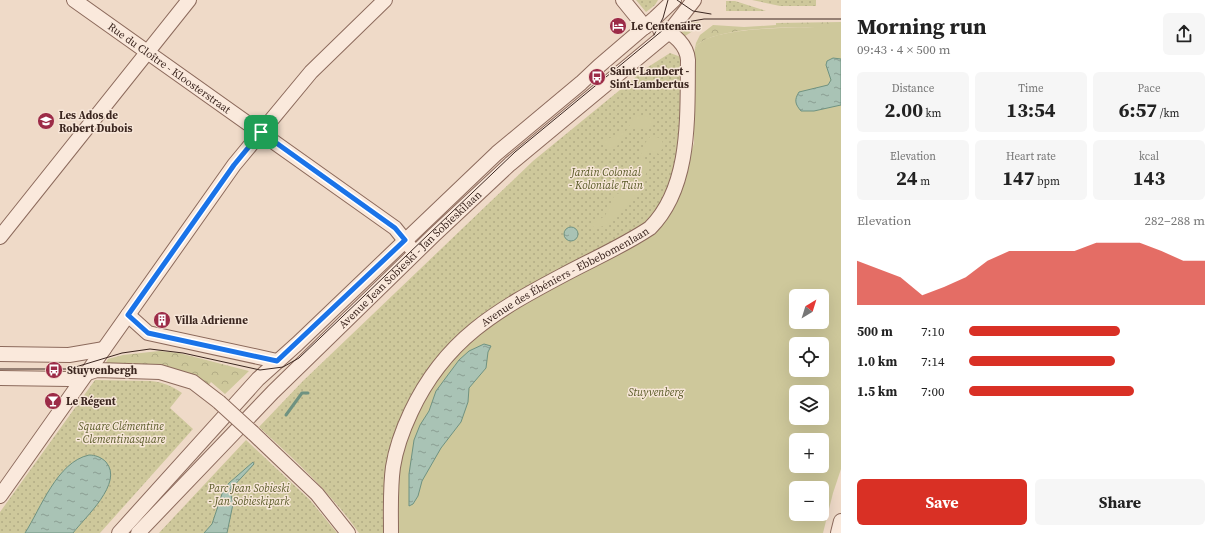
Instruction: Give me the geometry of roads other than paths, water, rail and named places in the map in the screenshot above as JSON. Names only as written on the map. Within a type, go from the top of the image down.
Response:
[{"type":"street","name":"Rue du Cloître - Kloosterstraat","points":[[74,0],[395,228],[415,254]]},
{"type":"street","points":[[0,237],[189,0]]},
{"type":"street","points":[[0,496],[234,165],[311,72],[385,0]]},
{"type":"street","points":[[623,0],[645,27],[669,32]]},
{"type":"street","points":[[674,0],[690,6]]},
{"type":"street","name":"Avenue Jean Sobieski - Jan Sobieskilaan","points":[[119,533],[258,379],[497,153],[645,27],[674,0]]},
{"type":"street","name":"Avenue Jean Sobieski - Jan Sobieskilaan","points":[[138,533],[273,392],[415,254],[510,164],[669,32],[690,6]]},
{"type":"street","name":"Avenue des Ébéniers - Ebbebomenlaan","points":[[392,533],[392,481],[397,450],[404,428],[416,400],[446,356],[466,335],[496,312],[650,228],[660,217],[667,205],[679,174],[685,145],[688,75],[687,51],[669,32]]},
{"type":"street","points":[[128,315],[148,333],[277,361]]},
{"type":"street","points":[[0,354],[69,355],[104,349]]},
{"type":"street","points":[[0,378],[69,379],[88,372],[102,370],[151,371],[175,375],[200,386],[253,433],[317,494],[348,533]]},
{"type":"street","points":[[838,533],[841,521]]},
{"type":"water","points":[[833,58],[841,59],[841,105],[814,111],[801,111],[796,102],[796,97],[799,92],[828,85],[831,80],[826,65],[827,61]]},
{"type":"water","points":[[568,227],[574,227],[578,231],[578,237],[574,241],[568,241],[564,237],[564,231]]},
{"type":"water","points":[[484,344],[491,346],[488,352],[486,368],[469,388],[468,402],[461,422],[441,448],[422,481],[418,496],[413,504],[409,506],[409,474],[414,440],[420,425],[429,411],[436,391],[459,360],[469,351]]},
{"type":"water","points":[[89,455],[102,459],[106,462],[110,470],[110,480],[107,489],[93,509],[73,533],[25,533],[51,487],[59,476],[78,459]]},
{"type":"water","points":[[253,462],[254,464],[230,490],[233,504],[227,533],[204,533],[212,524],[223,491],[229,483]]},
{"type":"waterway","points":[[286,415],[302,393],[308,393]]},
{"type":"tram line","points":[[654,35],[663,18],[668,0]]},
{"type":"tram line","points":[[677,0],[693,11],[711,14]]},
{"type":"tram line","points":[[0,369],[69,369],[122,353],[150,349],[183,353],[260,370],[283,367],[299,358],[515,152],[663,30],[681,23],[704,19],[841,19]]},
{"type":"place","name":"Le Centenaire","points":[[618,26]]},
{"type":"place","name":"Saint-Lambert - Sint-Lambertus","points":[[597,77]]},
{"type":"place","name":"Les Ados de Robert Dubois","points":[[46,121]]},
{"type":"place","name":"Villa Adrienne","points":[[162,320]]},
{"type":"place","name":"Stuyvenbergh","points":[[54,370]]},
{"type":"place","name":"Le Régent","points":[[53,401]]},
{"type":"park label","name":"Jardin Colonial - Koloniale Tuin","points":[[606,178]]},
{"type":"park label","name":"Stuyvenberg","points":[[656,392]]},
{"type":"park label","name":"Square Clémentine - Clementinasquare","points":[[121,432]]},
{"type":"park label","name":"Parc Jean Sobieski - Jan Sobieskipark","points":[[249,494]]}]
